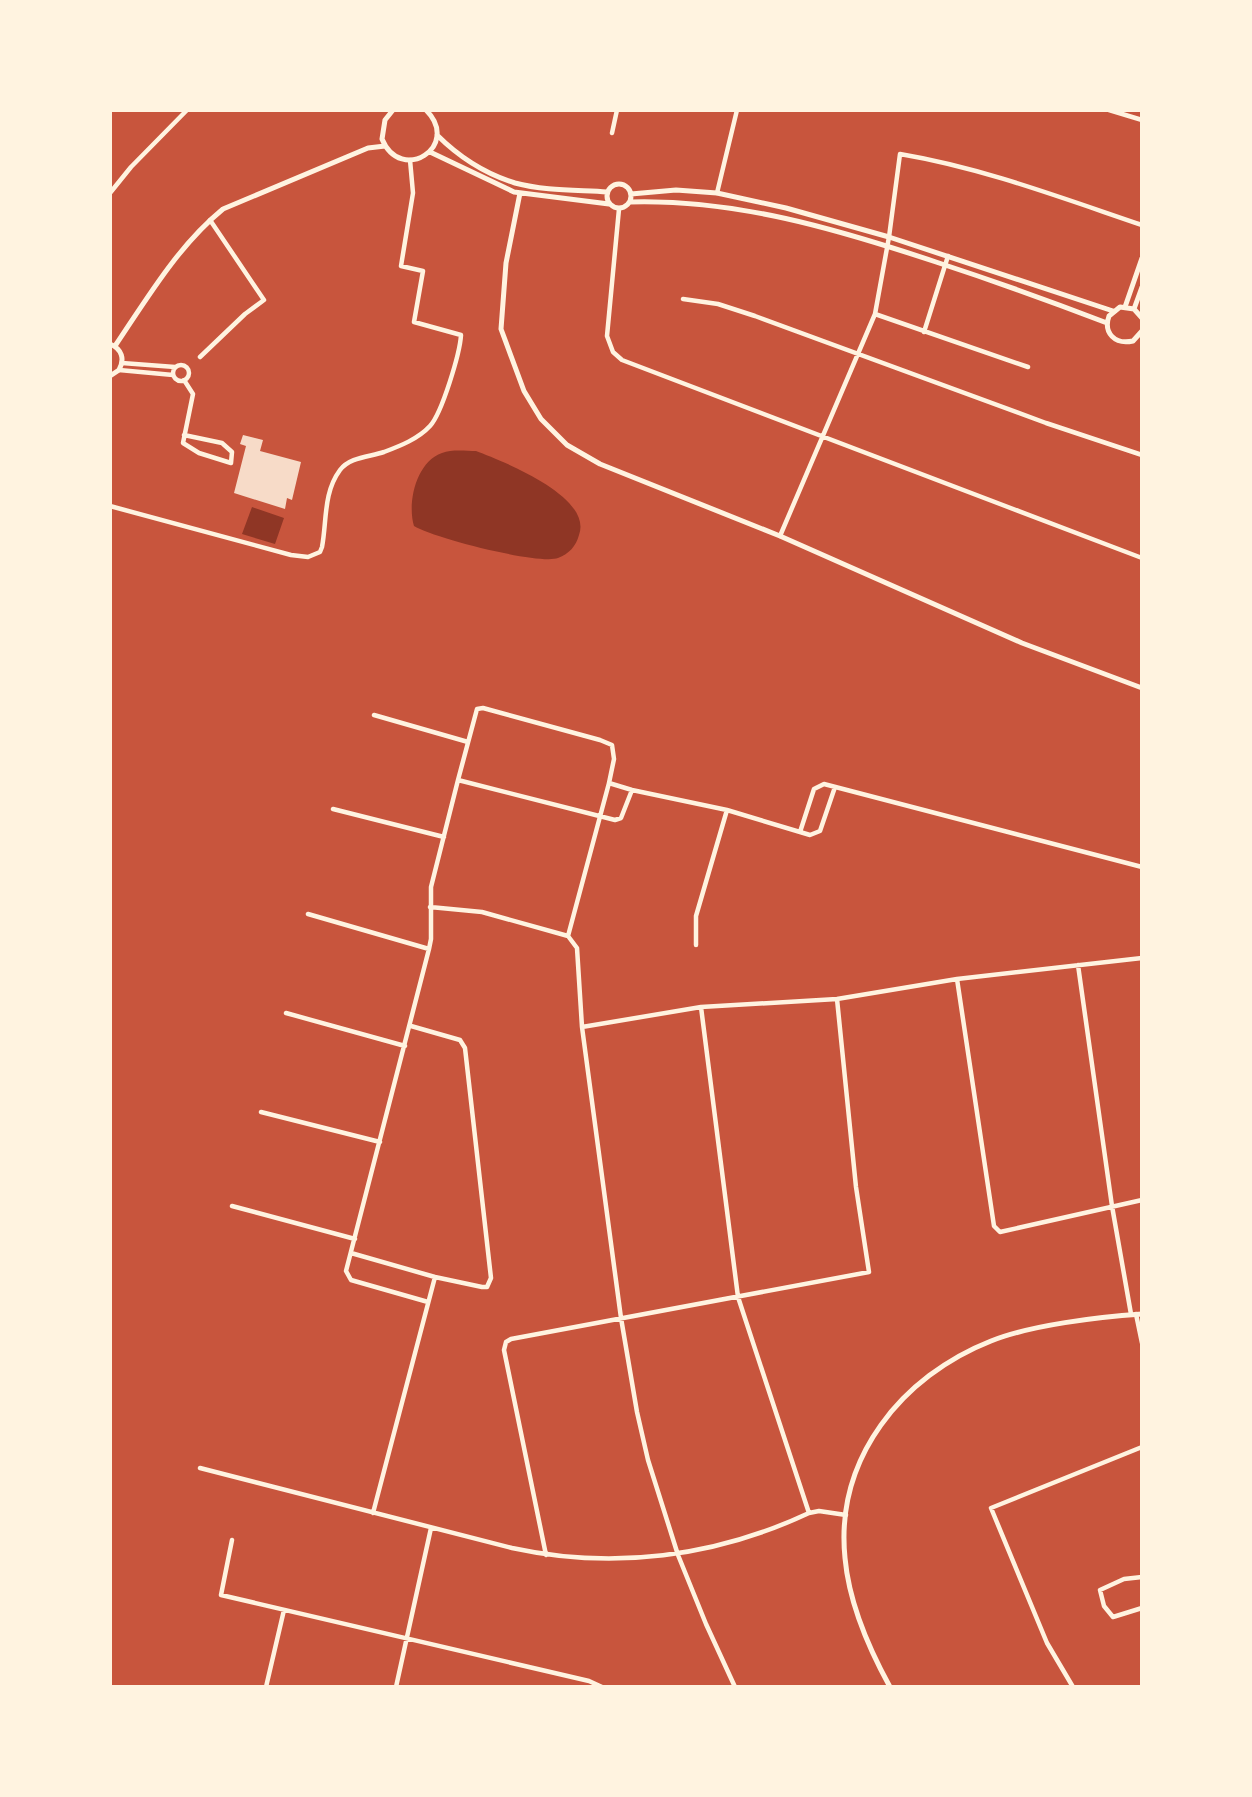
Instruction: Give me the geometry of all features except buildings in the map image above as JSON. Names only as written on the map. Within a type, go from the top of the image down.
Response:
[{"type":"street","points":[[110,193],[131,167],[187,110]]},
{"type":"street","points":[[393,110],[384,120],[382,135],[385,146],[394,155],[410,160],[422,158],[430,152],[437,135],[436,123],[426,110]]},
{"type":"street","points":[[612,133],[617,110]]},
{"type":"street","points":[[717,192],[737,110]]},
{"type":"street","points":[[1109,110],[1142,120]]},
{"type":"street","points":[[368,148],[382,135]]},
{"type":"street","points":[[437,135],[456,154],[516,183],[607,192]]},
{"type":"street","points":[[110,376],[119,370],[122,363],[121,354],[113,345],[171,262],[223,209],[368,148],[385,146]]},
{"type":"street","points":[[430,152],[520,194],[559,196],[609,204],[619,209]]},
{"type":"street","points":[[780,536],[875,314],[900,154],[937,160],[1025,185],[1142,225]]},
{"type":"street","points":[[110,506],[291,555],[308,557],[320,552],[327,499],[338,472],[352,460],[401,445],[431,425],[457,358],[460,335],[414,322],[423,271],[401,266],[413,193],[410,160]]},
{"type":"street","points":[[609,204],[607,192],[612,186],[620,184],[627,187],[631,194],[630,202]]},
{"type":"street","points":[[631,194],[676,190],[717,192],[786,208],[889,237],[1113,312]]},
{"type":"street","points":[[520,194],[506,263],[501,329],[524,391],[541,419],[567,444],[600,464],[780,536],[1022,643],[1142,688]]},
{"type":"street","points":[[619,209],[630,202],[718,205],[780,216],[946,265],[1031,293],[1107,323]]},
{"type":"street","points":[[619,209],[607,336],[613,352],[622,359],[1142,558]]},
{"type":"street","points":[[201,357],[245,314],[264,300],[210,220]]},
{"type":"street","points":[[924,332],[948,256]]},
{"type":"street","points":[[1125,307],[1142,258]]},
{"type":"street","points":[[1134,309],[1142,287]]},
{"type":"street","points":[[683,299],[718,304],[755,316],[1046,423],[1142,455]]},
{"type":"street","points":[[1142,318],[1134,309],[1125,307],[1113,312],[1107,323],[1112,337],[1122,343],[1133,341],[1142,331]]},
{"type":"street","points":[[875,314],[1028,367]]},
{"type":"street","points":[[122,363],[176,367],[183,365],[187,367],[189,374],[184,380]]},
{"type":"street","points":[[173,374],[176,367]]},
{"type":"street","points":[[119,370],[173,374]]},
{"type":"street","points":[[173,374],[176,379],[184,380]]},
{"type":"street","points":[[184,380],[193,394],[184,435],[183,443],[199,453],[231,463],[232,452],[222,443],[184,435]]},
{"type":"street","points":[[428,1302],[351,1280],[346,1271],[429,949],[430,887],[477,709],[483,708],[612,745],[614,759],[609,783],[568,936]]},
{"type":"street","points":[[374,715],[468,742]]},
{"type":"street","points":[[458,780],[615,820],[621,818],[632,790]]},
{"type":"street","points":[[609,783],[727,810],[810,835],[820,831],[835,787]]},
{"type":"street","points":[[800,832],[814,789],[824,784],[1142,867]]},
{"type":"street","points":[[333,809],[444,837]]},
{"type":"street","points":[[696,945],[696,916],[727,810]]},
{"type":"street","points":[[430,907],[482,912],[568,936],[577,948],[582,1027],[621,1318],[642,1436],[678,1555],[735,1687]]},
{"type":"street","points":[[308,914],[429,949]]},
{"type":"street","points":[[582,1027],[701,1007],[837,999],[957,979],[1142,958]]},
{"type":"street","points":[[1077,965],[1112,1206],[1142,1343]]},
{"type":"street","points":[[957,979],[994,1226],[1000,1232],[1142,1200]]},
{"type":"street","points":[[546,1555],[507,1363],[506,1342],[869,1272],[856,1187],[837,999]]},
{"type":"street","points":[[701,1007],[738,1297],[809,1513]]},
{"type":"street","points":[[286,1013],[404,1046]]},
{"type":"street","points":[[351,1253],[435,1277],[482,1287],[489,1285],[492,1274],[465,1048],[460,1040],[411,1026]]},
{"type":"street","points":[[261,1112],[380,1142]]},
{"type":"street","points":[[232,1206],[355,1239]]},
{"type":"street","points":[[373,1513],[435,1277]]},
{"type":"street","points":[[890,1687],[866,1639],[854,1603],[845,1555],[846,1514],[859,1465],[881,1423],[899,1401],[944,1365],[991,1341],[1014,1333],[1136,1314]]},
{"type":"street","points":[[1073,1687],[1047,1643],[991,1508],[1142,1447]]},
{"type":"street","points":[[200,1468],[546,1555],[614,1560],[678,1555],[755,1534],[819,1511],[846,1514]]},
{"type":"street","points":[[396,1687],[431,1528]]},
{"type":"street","points":[[232,1540],[221,1595],[589,1681],[602,1687]]},
{"type":"street","points":[[1142,1577],[1124,1579],[1100,1590],[1104,1606],[1113,1617],[1142,1608]]},
{"type":"street","points":[[266,1687],[284,1610]]},
{"type":"shaded area","points":[[476,451],[525,472],[544,483],[573,507],[580,521],[579,535],[569,552],[558,558],[530,558],[463,543],[414,526],[413,495],[426,465],[442,453]]},
{"type":"shaded area","points":[[252,507],[284,518],[275,544],[242,534]]}]
